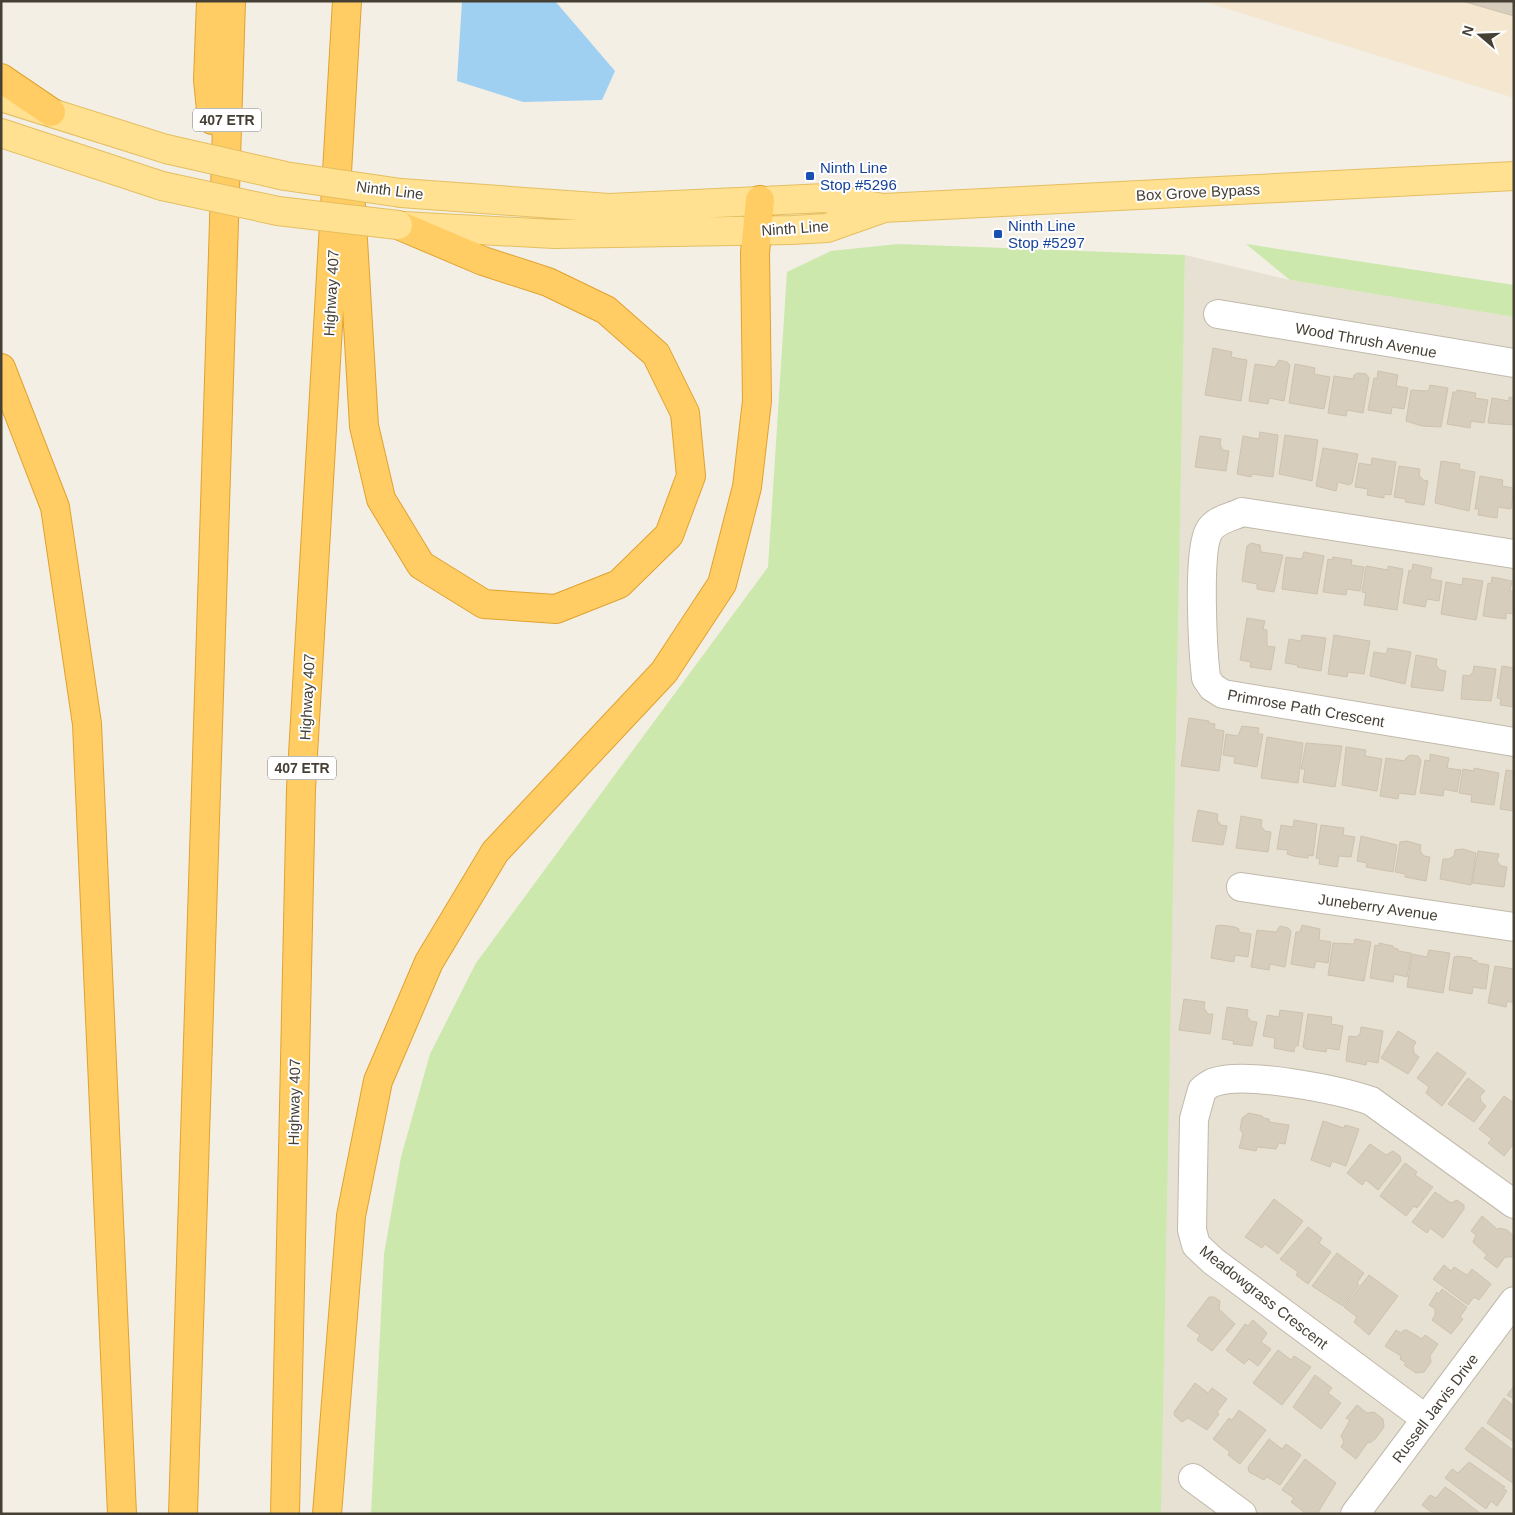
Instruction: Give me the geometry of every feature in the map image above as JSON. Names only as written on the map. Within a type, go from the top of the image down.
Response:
[{"type":"highway","points":[[211,1],[208,80],[224,238]]},
{"type":"highway","name":"407 ETR","points":[[183,1514],[231,1]]},
{"type":"highway","points":[[347,12],[346,118],[364,426],[381,499],[421,566],[484,604],[556,608],[619,584],[669,535],[691,476],[686,413],[656,354],[606,310],[548,282],[483,262],[398,225]]},
{"type":"highway","name":"Highway 407","points":[[285,1514],[301,789],[347,12]]},
{"type":"highway","points":[[1,78],[51,112]]},
{"type":"highway","points":[[327,1514],[351,1216],[378,1081],[429,962],[495,852],[664,672],[722,584],[747,487],[757,401],[755,253],[760,200]]},
{"type":"highway","points":[[1,368],[54,507],[87,724],[122,1514]]},
{"type":"main road","name":"Ninth Line","points":[[1,97],[166,150],[285,176],[402,193],[609,208],[825,198],[882,208]]},
{"type":"main road","name":"Ninth Line","points":[[1,133],[162,186],[278,211],[398,225],[554,234],[758,231],[828,228],[882,208]]},
{"type":"main road","name":"Box Grove Bypass","points":[[882,208],[1514,176]]},
{"type":"street","name":"Wood Thrush Avenue","points":[[1218,314],[1514,363]]},
{"type":"street","name":"Primrose Path Crescent","points":[[1514,554],[1242,512],[1219,520],[1208,532],[1202,594],[1206,678],[1212,687],[1223,694],[1514,742]]},
{"type":"street","name":"Juneberry Avenue","points":[[1241,887],[1514,927]]},
{"type":"street","name":"Meadowgrass Crescent","points":[[1426,1419],[1213,1261],[1196,1245],[1192,1230],[1194,1119],[1202,1090],[1214,1082],[1232,1078],[1251,1079],[1358,1096],[1371,1101],[1514,1204]]},
{"type":"street","name":"Russell Jarvis Drive","points":[[1355,1514],[1514,1301]]},
{"type":"street","points":[[1193,1478],[1242,1514]]},
{"type":"shaded area","points":[[1202,1],[1514,1],[1514,98]]},
{"type":"shaded area","points":[[1185,255],[1290,280],[1514,317],[1514,1514],[1156,1514]]},
{"type":"green space","points":[[898,244],[1185,255],[1161,1514],[371,1514],[384,1254],[401,1157],[430,1054],[476,963],[768,567],[787,272],[831,251]]},
{"type":"green space","points":[[1246,244],[1514,285],[1514,317],[1290,280]]},
{"type":"water","points":[[462,1],[555,1],[615,71],[602,100],[523,102],[457,81]]},
{"type":"building","points":[[1462,1],[1514,1],[1514,16]]},
{"type":"building","points":[[1213,348],[1232,352],[1231,357],[1247,360],[1241,401],[1205,395]]},
{"type":"building","points":[[1279,360],[1290,365],[1284,401],[1269,398],[1268,404],[1249,401],[1255,364],[1275,367]]},
{"type":"building","points":[[1295,364],[1315,368],[1314,374],[1330,377],[1324,409],[1289,403]]},
{"type":"building","points":[[1378,371],[1398,375],[1396,386],[1408,388],[1404,409],[1392,407],[1391,414],[1368,410],[1374,378],[1377,379]]},
{"type":"building","points":[[1358,373],[1366,374],[1369,378],[1363,413],[1347,410],[1346,416],[1328,413],[1334,376],[1353,379],[1354,375]]},
{"type":"building","points":[[1430,385],[1448,388],[1441,427],[1422,426],[1406,421],[1411,390],[1426,391],[1429,390]]},
{"type":"building","points":[[1457,390],[1476,393],[1475,398],[1488,400],[1484,423],[1471,421],[1470,428],[1447,424],[1453,392],[1457,392]]},
{"type":"building","points":[[1509,397],[1514,398],[1514,425],[1488,423],[1492,398],[1509,401]]},
{"type":"building","points":[[1260,432],[1278,435],[1273,477],[1252,474],[1251,477],[1237,474],[1243,436],[1259,439]]},
{"type":"building","points":[[1285,435],[1318,440],[1312,481],[1279,474]]},
{"type":"building","points":[[1200,436],[1221,439],[1220,445],[1223,450],[1229,451],[1226,471],[1195,467]]},
{"type":"building","points":[[1323,448],[1358,454],[1352,483],[1349,485],[1338,482],[1336,491],[1316,486]]},
{"type":"building","points":[[1372,458],[1396,462],[1391,495],[1384,494],[1384,498],[1367,495],[1368,489],[1355,487],[1359,463],[1371,465]]},
{"type":"building","points":[[1441,461],[1460,464],[1459,469],[1475,472],[1469,511],[1435,503]]},
{"type":"building","points":[[1399,466],[1420,469],[1419,475],[1423,480],[1428,481],[1424,505],[1405,502],[1406,499],[1394,497]]},
{"type":"building","points":[[1480,476],[1503,480],[1502,486],[1514,488],[1511,509],[1498,507],[1497,518],[1478,515],[1479,509],[1475,509]]},
{"type":"building","points":[[1251,543],[1260,545],[1261,552],[1283,555],[1274,592],[1257,589],[1257,584],[1242,581],[1247,546]]},
{"type":"building","points":[[1304,552],[1324,556],[1317,594],[1282,589],[1286,557],[1302,559]]},
{"type":"building","points":[[1333,557],[1352,560],[1351,565],[1364,567],[1360,591],[1347,589],[1346,595],[1323,592],[1328,559],[1332,560]]},
{"type":"building","points":[[1413,564],[1432,568],[1430,579],[1442,581],[1439,601],[1427,599],[1425,607],[1403,603],[1409,570],[1412,571]]},
{"type":"building","points":[[1366,566],[1388,570],[1388,566],[1403,569],[1397,610],[1364,605],[1366,593],[1362,592]]},
{"type":"building","points":[[1492,577],[1512,581],[1510,591],[1514,592],[1514,614],[1506,613],[1506,619],[1483,616],[1488,583],[1491,584]]},
{"type":"building","points":[[1463,578],[1483,581],[1476,620],[1441,614],[1446,582],[1462,585]]},
{"type":"building","points":[[1247,618],[1265,621],[1263,629],[1267,630],[1267,646],[1275,647],[1271,670],[1250,667],[1251,662],[1240,660]]},
{"type":"building","points":[[1302,635],[1326,638],[1321,671],[1285,663],[1289,639],[1301,641]]},
{"type":"building","points":[[1334,635],[1370,641],[1364,674],[1348,672],[1347,677],[1328,674]]},
{"type":"building","points":[[1388,648],[1411,652],[1405,684],[1370,676],[1374,652],[1386,654]]},
{"type":"building","points":[[1416,655],[1437,659],[1436,665],[1440,670],[1446,671],[1443,691],[1411,687]]},
{"type":"building","points":[[1474,666],[1496,669],[1491,701],[1461,699],[1463,675],[1469,676],[1473,672]]},
{"type":"building","points":[[1502,666],[1514,668],[1514,707],[1500,705],[1501,699],[1497,698]]},
{"type":"building","points":[[1189,718],[1209,721],[1209,723],[1215,724],[1214,729],[1224,731],[1219,771],[1181,766]]},
{"type":"building","points":[[1242,726],[1259,728],[1258,734],[1263,734],[1257,767],[1234,763],[1235,757],[1223,755],[1226,734],[1238,736]]},
{"type":"building","points":[[1267,737],[1303,743],[1298,783],[1261,778]]},
{"type":"building","points":[[1306,743],[1342,746],[1335,787],[1303,782],[1305,769],[1301,769]]},
{"type":"building","points":[[1346,747],[1366,750],[1365,756],[1382,759],[1377,791],[1342,785]]},
{"type":"building","points":[[1430,754],[1449,758],[1447,768],[1461,770],[1457,792],[1444,789],[1443,796],[1420,793],[1425,760],[1430,761]]},
{"type":"building","points":[[1410,755],[1418,756],[1421,760],[1415,795],[1399,793],[1398,799],[1380,796],[1386,758],[1405,761]]},
{"type":"building","points":[[1474,768],[1499,773],[1494,805],[1471,802],[1472,795],[1459,793],[1463,769],[1474,771]]},
{"type":"building","points":[[1506,770],[1514,771],[1514,811],[1500,809]]},
{"type":"building","points":[[1198,810],[1218,814],[1217,820],[1221,825],[1227,826],[1223,845],[1192,841]]},
{"type":"building","points":[[1241,816],[1262,820],[1261,826],[1265,831],[1271,832],[1268,852],[1236,848]]},
{"type":"building","points":[[1294,820],[1317,824],[1313,856],[1308,855],[1308,858],[1293,856],[1287,854],[1288,850],[1277,849],[1281,825],[1293,827]]},
{"type":"building","points":[[1321,825],[1344,828],[1343,835],[1355,837],[1351,857],[1339,856],[1337,867],[1319,864],[1320,859],[1316,858]]},
{"type":"building","points":[[1361,836],[1397,845],[1393,872],[1366,867],[1367,863],[1357,861]]},
{"type":"building","points":[[1407,841],[1421,845],[1420,851],[1424,856],[1430,857],[1426,881],[1405,877],[1405,874],[1395,872],[1400,842]]},
{"type":"building","points":[[1463,849],[1476,853],[1471,885],[1440,879],[1443,859],[1449,859],[1454,856],[1455,850]]},
{"type":"building","points":[[1478,851],[1499,854],[1497,861],[1501,866],[1507,867],[1504,887],[1472,883]]},
{"type":"building","points":[[1302,925],[1320,929],[1319,940],[1331,942],[1328,963],[1316,961],[1314,968],[1291,964],[1296,932],[1300,932]]},
{"type":"building","points":[[1216,926],[1235,927],[1239,929],[1239,932],[1251,934],[1248,957],[1235,955],[1234,962],[1211,958]]},
{"type":"building","points":[[1280,926],[1291,931],[1285,967],[1270,964],[1269,970],[1251,967],[1257,930],[1276,932]]},
{"type":"building","points":[[1355,939],[1371,942],[1364,981],[1328,975],[1333,943],[1354,944]]},
{"type":"building","points":[[1379,943],[1393,946],[1398,951],[1411,953],[1407,977],[1394,974],[1393,982],[1370,978],[1375,945],[1379,946]]},
{"type":"building","points":[[1429,950],[1450,953],[1443,993],[1407,987],[1412,954],[1427,957]]},
{"type":"building","points":[[1454,957],[1472,958],[1477,963],[1489,965],[1486,989],[1473,987],[1472,994],[1449,990]]},
{"type":"building","points":[[1495,966],[1514,969],[1514,1003],[1507,1001],[1506,1007],[1488,1003]]},
{"type":"building","points":[[1184,999],[1205,1002],[1204,1008],[1208,1014],[1213,1014],[1210,1034],[1179,1030]]},
{"type":"building","points":[[1227,1007],[1248,1010],[1247,1016],[1251,1021],[1257,1022],[1252,1046],[1233,1044],[1234,1041],[1222,1039]]},
{"type":"building","points":[[1280,1010],[1303,1013],[1298,1046],[1295,1046],[1294,1052],[1274,1048],[1275,1038],[1263,1036],[1267,1015],[1279,1017]]},
{"type":"building","points":[[1308,1014],[1332,1017],[1331,1024],[1343,1026],[1339,1050],[1327,1048],[1326,1052],[1303,1047]]},
{"type":"building","points":[[1361,1027],[1383,1031],[1378,1063],[1367,1061],[1366,1065],[1346,1061],[1349,1036],[1356,1037],[1360,1034]]},
{"type":"building","points":[[1398,1031],[1416,1042],[1413,1047],[1414,1053],[1419,1057],[1408,1074],[1381,1058]]},
{"type":"building","points":[[1437,1052],[1466,1073],[1442,1106],[1426,1093],[1429,1087],[1417,1078]]},
{"type":"building","points":[[1468,1078],[1485,1091],[1480,1096],[1481,1101],[1486,1106],[1474,1122],[1448,1104]]},
{"type":"building","points":[[1504,1096],[1514,1103],[1514,1143],[1504,1156],[1488,1143],[1492,1139],[1479,1129]]},
{"type":"building","points":[[1249,1113],[1269,1119],[1269,1122],[1289,1125],[1285,1144],[1279,1143],[1276,1149],[1257,1147],[1256,1151],[1239,1148],[1243,1134],[1240,1129],[1242,1118]]},
{"type":"building","points":[[1323,1121],[1344,1128],[1345,1125],[1359,1129],[1346,1166],[1332,1161],[1330,1167],[1311,1160]]},
{"type":"building","points":[[1370,1144],[1386,1155],[1393,1151],[1400,1156],[1401,1161],[1378,1190],[1366,1180],[1362,1185],[1347,1173]]},
{"type":"building","points":[[1405,1163],[1417,1172],[1415,1175],[1433,1187],[1417,1208],[1414,1206],[1406,1216],[1380,1196]]},
{"type":"building","points":[[1435,1192],[1451,1203],[1457,1200],[1464,1205],[1464,1209],[1443,1238],[1430,1228],[1427,1233],[1412,1222]]},
{"type":"building","points":[[1274,1199],[1303,1221],[1278,1254],[1265,1244],[1262,1248],[1245,1237]]},
{"type":"building","points":[[1482,1216],[1498,1230],[1499,1228],[1507,1230],[1514,1236],[1514,1254],[1512,1257],[1505,1257],[1497,1268],[1484,1258],[1487,1255],[1473,1242],[1476,1235],[1471,1231]]},
{"type":"building","points":[[1308,1227],[1322,1238],[1319,1243],[1331,1252],[1308,1284],[1296,1275],[1298,1272],[1280,1259]]},
{"type":"building","points":[[1337,1253],[1364,1273],[1357,1283],[1359,1285],[1343,1306],[1312,1286]]},
{"type":"building","points":[[1444,1265],[1451,1271],[1454,1267],[1467,1275],[1472,1269],[1491,1284],[1479,1300],[1474,1297],[1468,1305],[1433,1279]]},
{"type":"building","points":[[1369,1275],[1398,1296],[1369,1335],[1354,1322],[1357,1317],[1344,1307]]},
{"type":"building","points":[[1442,1289],[1467,1307],[1460,1317],[1463,1319],[1451,1334],[1432,1320],[1435,1315],[1435,1309],[1429,1305],[1437,1292],[1439,1294]]},
{"type":"building","points":[[1209,1297],[1214,1297],[1220,1301],[1219,1309],[1235,1324],[1212,1351],[1197,1340],[1200,1335],[1187,1326]]},
{"type":"building","points":[[1253,1320],[1267,1333],[1261,1342],[1271,1349],[1258,1366],[1249,1359],[1244,1364],[1226,1350],[1245,1324],[1248,1326]]},
{"type":"building","points":[[1396,1330],[1401,1333],[1407,1330],[1422,1339],[1425,1335],[1438,1344],[1430,1356],[1431,1362],[1424,1372],[1416,1373],[1404,1365],[1406,1363],[1400,1359],[1401,1356],[1385,1346]]},
{"type":"building","points":[[1278,1350],[1291,1360],[1294,1356],[1311,1367],[1282,1405],[1253,1383]]},
{"type":"building","points":[[1315,1375],[1332,1388],[1328,1393],[1341,1403],[1321,1429],[1293,1407]]},
{"type":"building","points":[[1195,1383],[1208,1393],[1212,1388],[1227,1399],[1207,1430],[1188,1418],[1182,1422],[1175,1416],[1174,1412]]},
{"type":"building","points":[[1514,1386],[1514,1399],[1507,1395]]},
{"type":"building","points":[[1504,1398],[1514,1406],[1514,1442],[1487,1423]]},
{"type":"building","points":[[1357,1405],[1367,1413],[1374,1412],[1383,1419],[1384,1427],[1376,1438],[1370,1443],[1368,1442],[1356,1459],[1341,1447],[1344,1442],[1341,1436],[1350,1420],[1346,1418]]},
{"type":"building","points":[[1239,1410],[1266,1430],[1240,1464],[1228,1455],[1230,1452],[1213,1439],[1229,1418],[1232,1420]]},
{"type":"building","points":[[1482,1427],[1514,1451],[1514,1484],[1465,1449]]},
{"type":"building","points":[[1269,1439],[1282,1449],[1286,1444],[1301,1455],[1280,1485],[1267,1477],[1264,1480],[1249,1472],[1248,1467]]},
{"type":"building","points":[[1305,1459],[1336,1483],[1317,1514],[1303,1514],[1304,1512],[1291,1502],[1294,1498],[1282,1490]]},
{"type":"building","points":[[1469,1462],[1505,1487],[1503,1488],[1507,1491],[1497,1506],[1491,1501],[1486,1509],[1445,1478],[1452,1469],[1458,1473]]},
{"type":"building","points":[[1445,1487],[1481,1514],[1434,1514],[1422,1505],[1430,1495],[1436,1498]]},
{"type":"place","name":"Ninth Line Stop #5296","points":[[810,176]]},
{"type":"place","name":"Ninth Line Stop #5297","points":[[998,234]]}]
